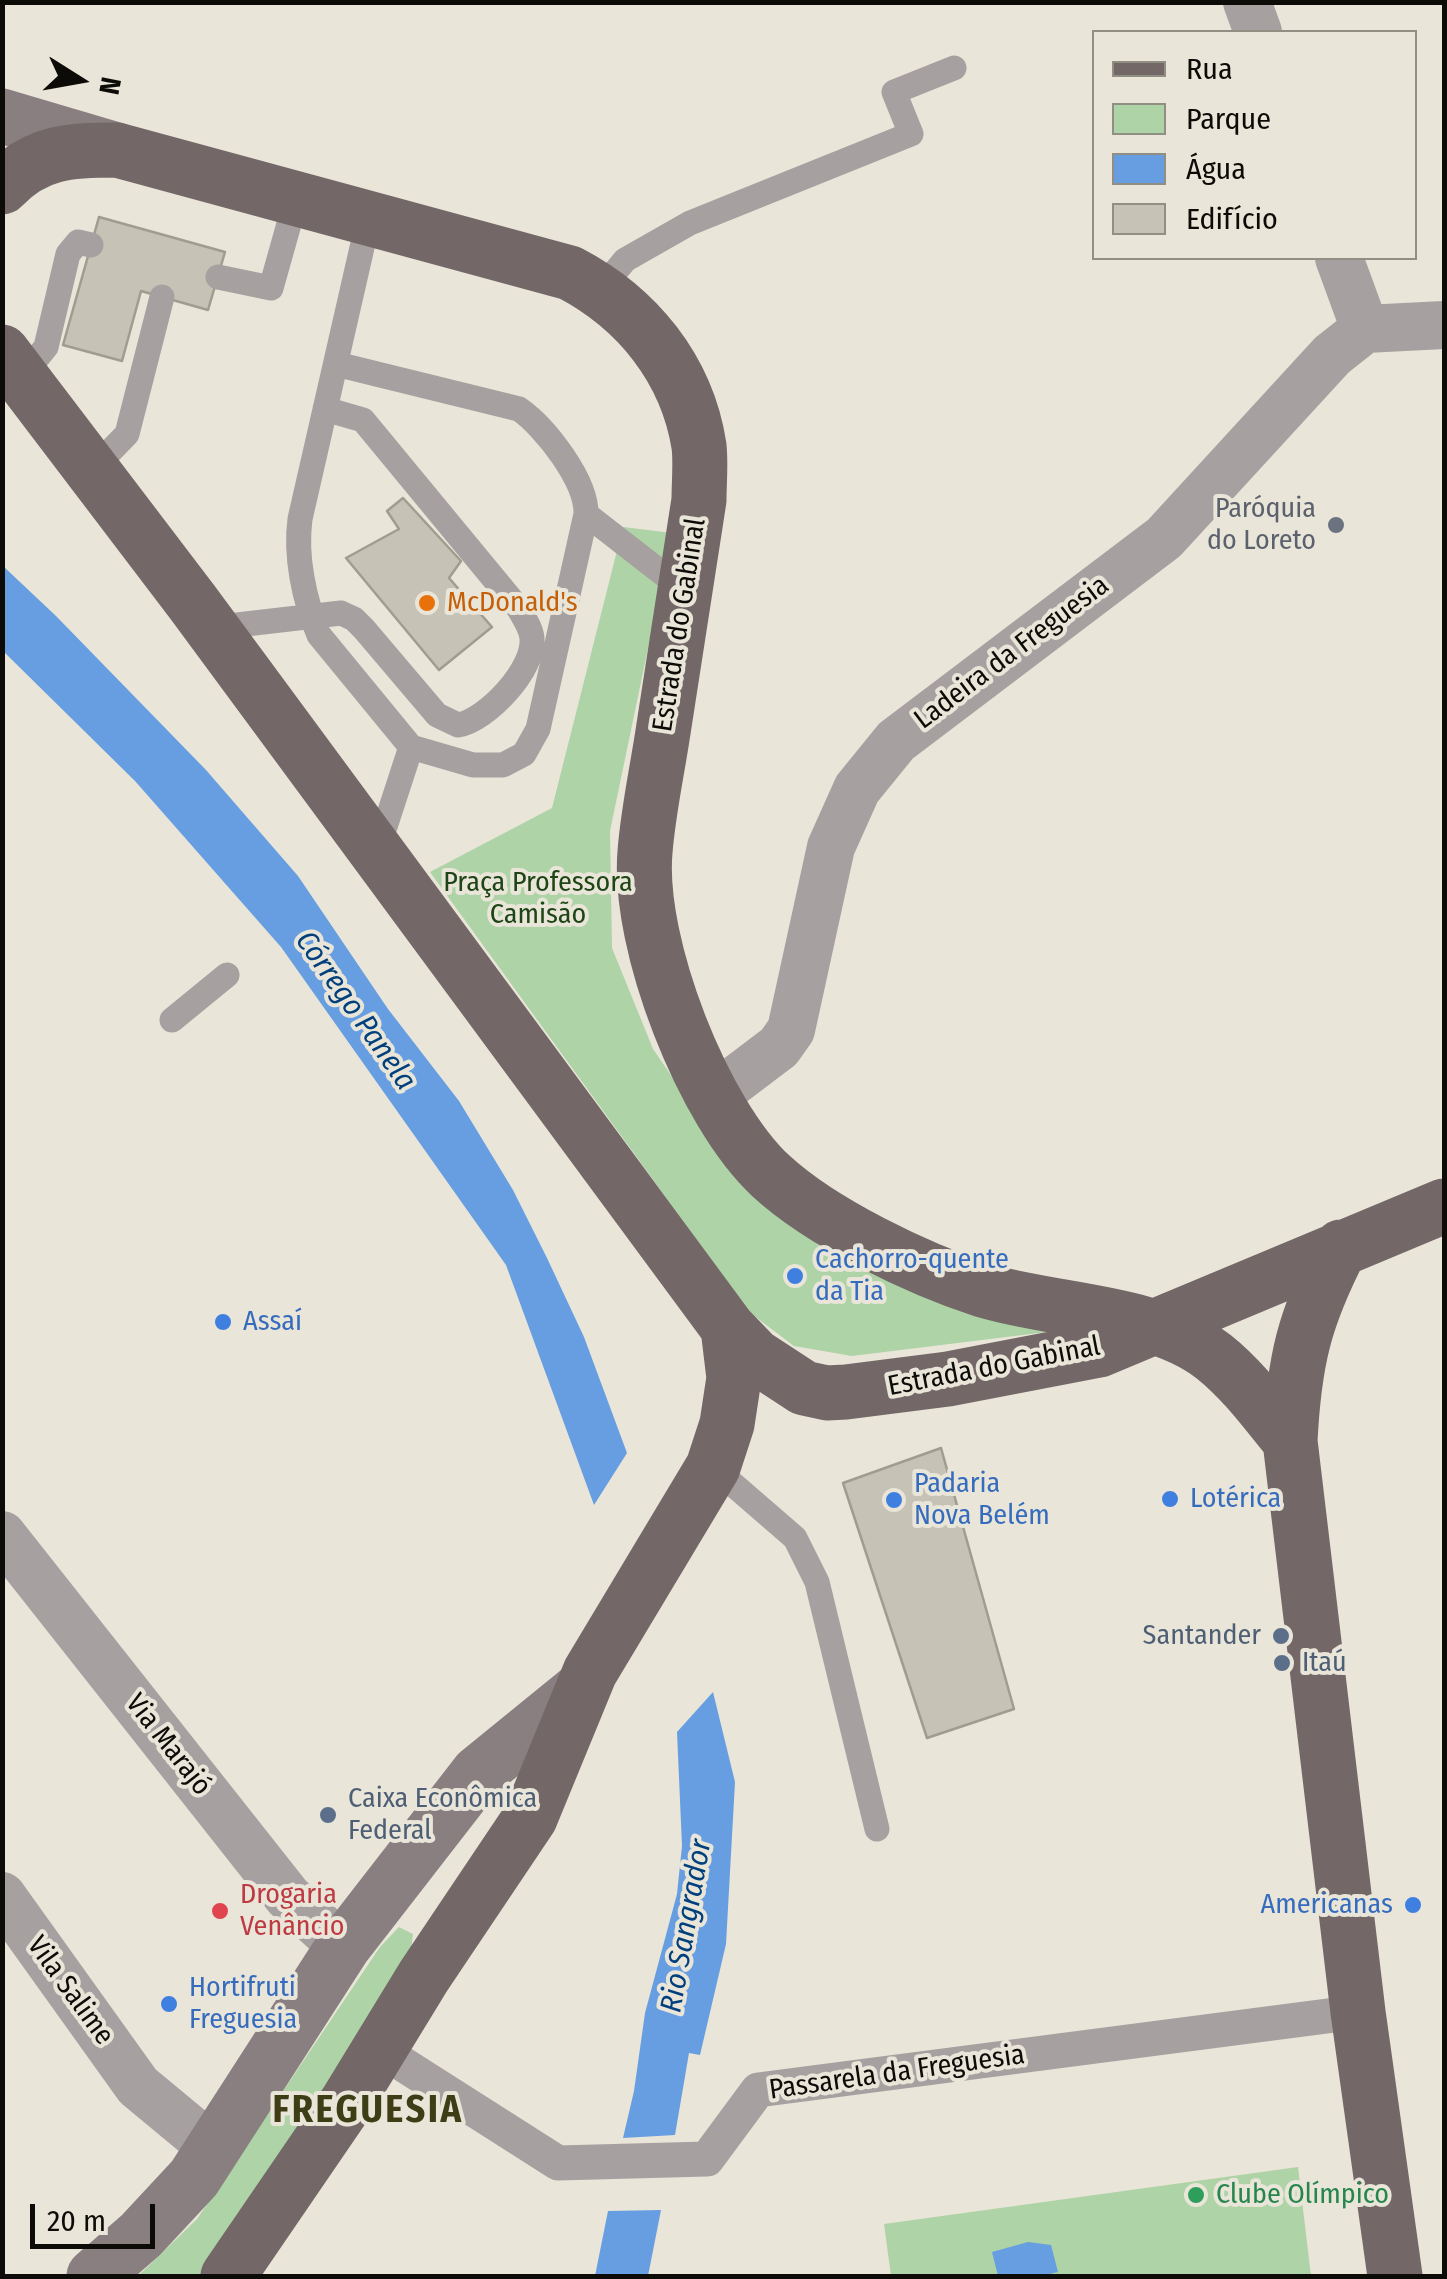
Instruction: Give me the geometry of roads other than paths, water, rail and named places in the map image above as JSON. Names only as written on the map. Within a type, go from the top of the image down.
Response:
[{"type":"main road","name":"Estrada do Gabinal","points":[[2,116],[570,272],[601,289],[662,348],[688,402],[699,449],[698,500],[644,855],[651,936],[672,1006],[713,1096],[756,1160],[779,1183],[835,1221],[941,1277],[1014,1298],[1155,1326]]},
{"type":"main road","points":[[2,187],[19,169],[66,150],[117,150]]},
{"type":"main road","name":"Estrada do Gabinal","points":[[8,361],[211,628],[728,1328],[755,1356],[788,1380],[827,1393],[884,1388],[1052,1360],[1099,1350],[1155,1326]]},
{"type":"main road","points":[[1155,1326],[1444,1206]]},
{"type":"main road","points":[[1341,1247],[1315,1299],[1296,1363],[1290,1442],[1358,2012],[1395,2276]]},
{"type":"main road","points":[[1155,1326],[1210,1354],[1236,1376],[1290,1442]]},
{"type":"main road","points":[[228,2276],[530,1818],[580,1690],[714,1467],[728,1424],[734,1378],[728,1328]]},
{"type":"main road","points":[[94,2276],[141,2235],[194,2178],[343,1947],[478,1774],[580,1690]]},
{"type":"street","points":[[1248,2],[1257,30]]},
{"type":"street","points":[[1340,260],[1364,329],[1444,325]]},
{"type":"street","name":"Ladeira da Freguesia","points":[[713,1096],[779,1048],[791,1030],[831,847],[857,789],[896,741],[1164,538],[1332,355],[1364,329]]},
{"type":"street","name":"Via Marajó","points":[[2,1535],[288,1897],[343,1947]]},
{"type":"street","name":"Vila Salime","points":[[2,1896],[138,2086],[214,2148]]},
{"type":"street","name":"Passarela da Freguesia","points":[[379,2050],[558,2163],[707,2159],[758,2090],[1358,2012]]},
{"type":"lane","points":[[601,289],[625,260],[690,224],[912,134],[894,92],[954,68]]},
{"type":"lane","points":[[218,276],[271,288],[296,199]]},
{"type":"lane","points":[[336,364],[519,409],[534,418],[582,486],[586,514],[538,729],[524,754],[503,765],[474,765],[411,746],[320,634],[310,614],[297,540],[368,217]]},
{"type":"lane","points":[[8,361],[46,347],[66,301],[73,246],[78,242],[91,246]]},
{"type":"lane","points":[[91,471],[126,434],[144,322],[162,297]]},
{"type":"lane","points":[[211,628],[341,613],[354,619],[437,715],[458,726],[474,719],[522,674],[532,648],[532,634],[520,609],[362,420],[325,409]]},
{"type":"lane","points":[[586,514],[685,591]]},
{"type":"lane","points":[[377,851],[411,746]]},
{"type":"lane","points":[[172,1020],[227,975]]},
{"type":"lane","points":[[714,1467],[795,1538],[817,1582],[877,1829]]},
{"type":"water","name":"Córrego Panela","points":[[3,566],[206,770],[298,876],[388,1009],[459,1101],[513,1190],[547,1258],[584,1337],[627,1453],[594,1505],[506,1265],[281,947],[135,781],[3,651]]},
{"type":"water","name":"Rio Sangrador","points":[[713,1692],[735,1782],[726,1944],[700,2055],[689,2053],[675,2135],[623,2138],[645,2013],[677,1894],[682,1846],[677,1732]]},
{"type":"water","points":[[661,2210],[648,2276],[595,2276],[608,2211]]},
{"type":"water","points":[[1028,2242],[1051,2245],[1058,2272],[998,2276],[992,2252]]},
{"type":"place","name":"Paróquia do Loreto","points":[[1336,525]]},
{"type":"place","name":"McDonald's","points":[[427,603]]},
{"type":"place","name":"Cachorro-quente da Tia","points":[[795,1276]]},
{"type":"place","name":"Assaí","points":[[223,1322]]},
{"type":"place","name":"Lotérica","points":[[1170,1499]]},
{"type":"place","name":"Padaria Nova Belém","points":[[894,1500]]},
{"type":"place","name":"Santander","points":[[1281,1636]]},
{"type":"place","name":"Itaú","points":[[1282,1663]]},
{"type":"place","name":"Caixa Econômica Federal","points":[[328,1815]]},
{"type":"place","name":"Americanas","points":[[1413,1905]]},
{"type":"place","name":"Drogaria Venâncio","points":[[220,1911]]},
{"type":"place","name":"Hortifruti Freguesia","points":[[169,2004]]},
{"type":"place","name":"Clube Olímpico","points":[[1196,2195]]},
{"type":"district","name":"FREGUESIA","points":[[368,2111]]},
{"type":"park label","name":"Praça Professora Camisão","points":[[538,899]]}]
